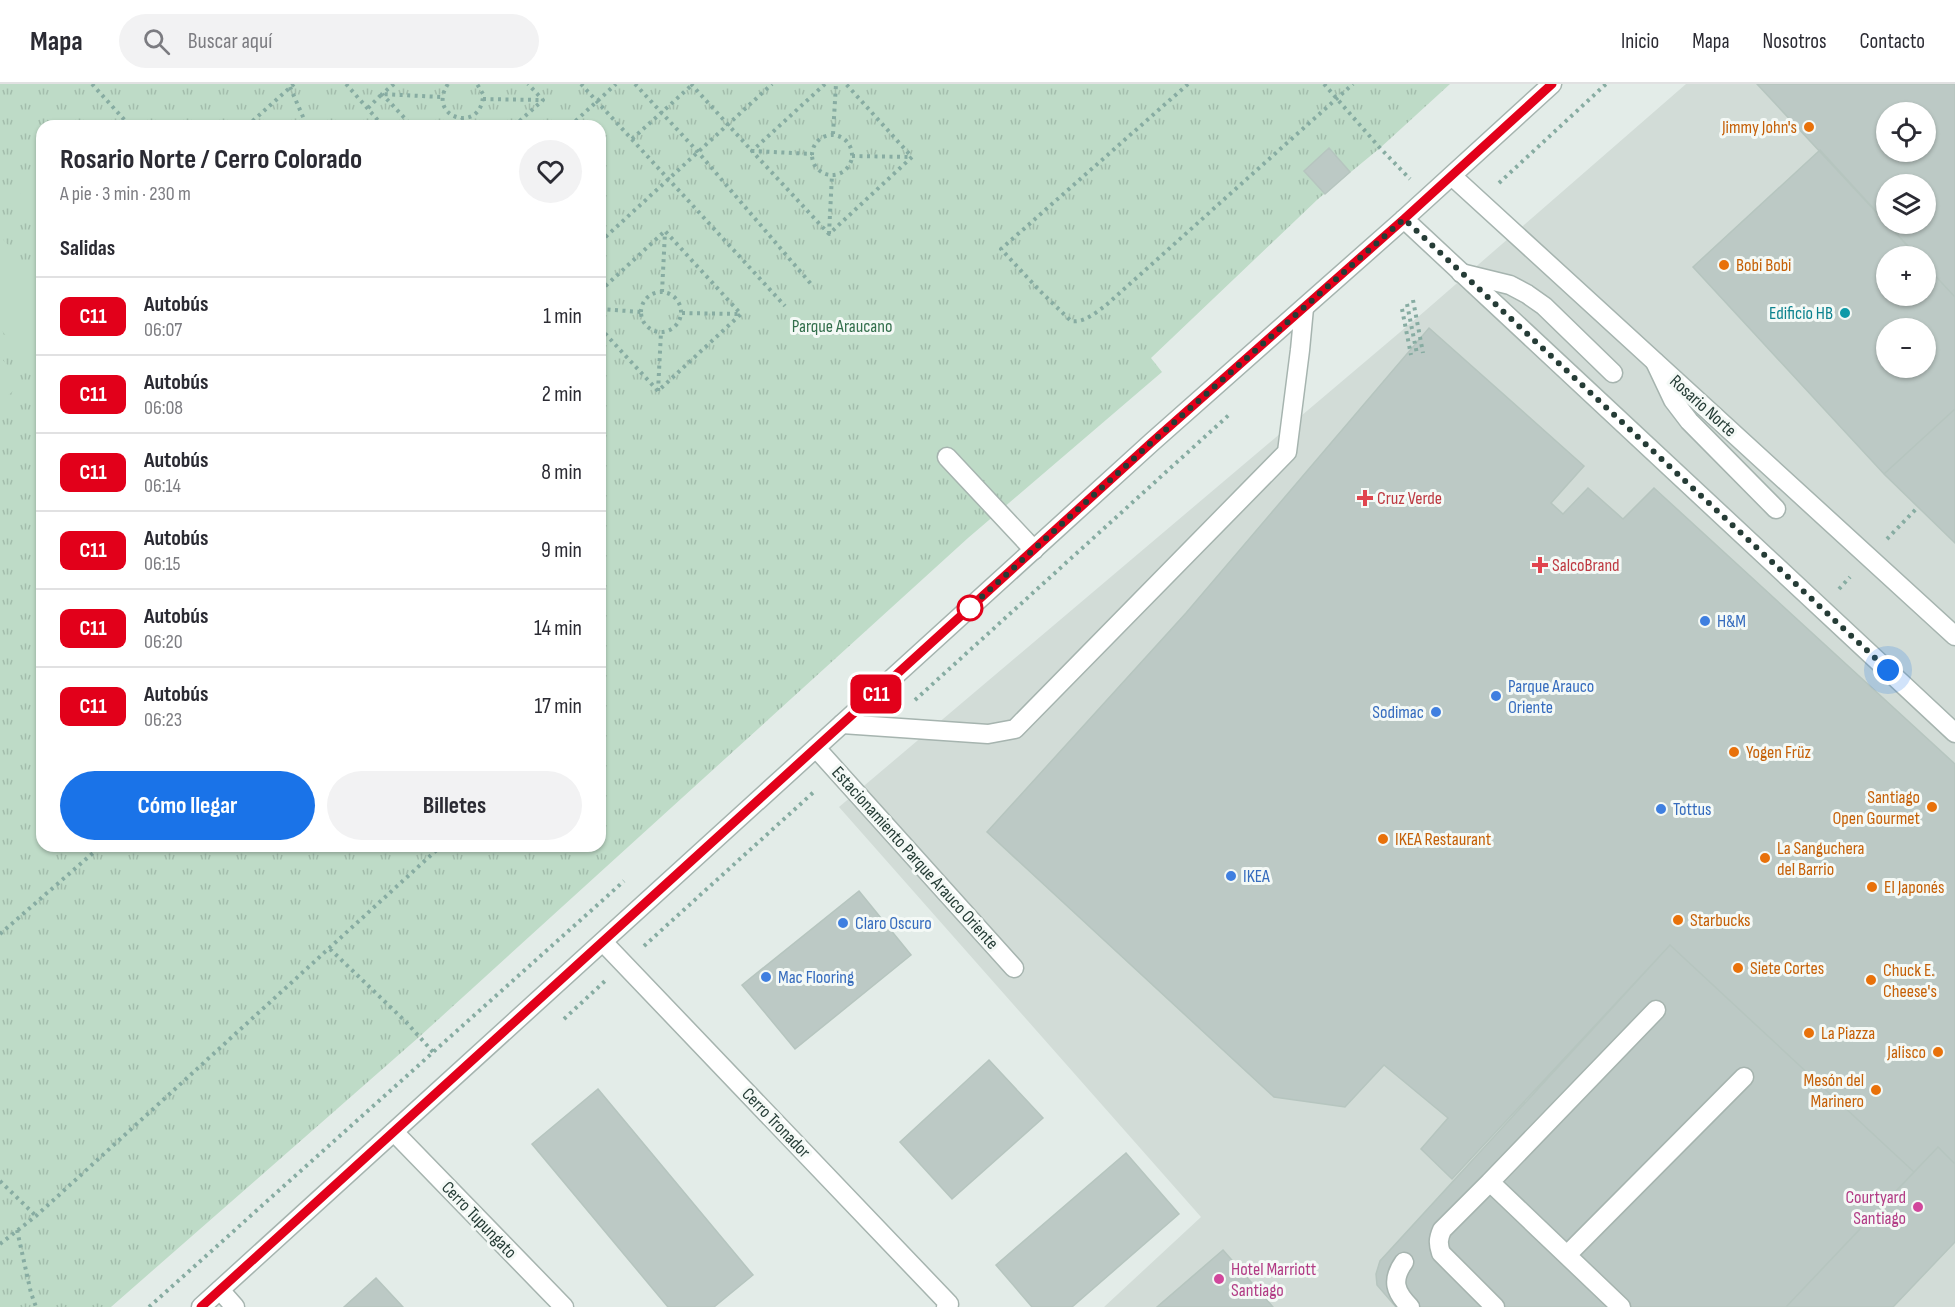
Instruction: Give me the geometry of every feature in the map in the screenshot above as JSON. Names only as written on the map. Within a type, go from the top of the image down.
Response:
[{"type":"street","points":[[201,1307],[1034,550],[1552,84]]},
{"type":"street","name":"Rosario Norte","points":[[1452,176],[1955,636]]},
{"type":"street","points":[[1404,219],[1955,733]]},
{"type":"street","points":[[1461,273],[1510,285],[1527,294],[1544,306],[1613,373]]},
{"type":"street","points":[[842,724],[988,734],[1015,729],[1287,452],[1304,308]]},
{"type":"street","points":[[1655,362],[1672,400],[1689,421],[1776,509]]},
{"type":"street","points":[[947,457],[1034,550]]},
{"type":"street","name":"Estacionamiento Parque Arauco Oriente","points":[[816,748],[1014,968]]},
{"type":"street","name":"Cerro Tronador","points":[[603,942],[947,1306]]},
{"type":"street","points":[[1495,1307],[1441,1253],[1438,1238],[1442,1230],[1656,1010]]},
{"type":"street","points":[[1567,1256],[1744,1077]]},
{"type":"street","name":"Cerro Tupungato","points":[[394,1132],[564,1307]]},
{"type":"street","points":[[1490,1182],[1621,1307]]},
{"type":"street","points":[[1404,1262],[1397,1272],[1396,1282],[1398,1292],[1410,1307]]},
{"type":"street","points":[[219,1290],[235,1307]]},
{"type":"path","points":[[92,84],[125,120]]},
{"type":"path","points":[[346,84],[378,120]]},
{"type":"path","points":[[368,108],[394,84]]},
{"type":"path","points":[[448,84],[442,97],[445,110],[462,118],[476,113],[483,99],[483,94],[477,84]]},
{"type":"path","points":[[528,84],[543,100]]},
{"type":"path","points":[[582,84],[785,306]]},
{"type":"path","points":[[576,120],[616,84]]},
{"type":"path","points":[[635,84],[698,152],[811,284]]},
{"type":"path","points":[[632,139],[691,84],[829,234]]},
{"type":"path","points":[[752,151],[825,84]]},
{"type":"path","points":[[833,134],[836,84]]},
{"type":"path","points":[[846,84],[912,157]]},
{"type":"path","points":[[1188,84],[1001,249],[1071,321],[1076,322],[1086,318],[1105,306],[1353,84]]},
{"type":"path","points":[[1324,84],[1380,148],[1428,197]]},
{"type":"path","points":[[1499,183],[1606,84]]},
{"type":"path","points":[[606,236],[770,85]]},
{"type":"path","points":[[255,120],[292,86],[305,120]]},
{"type":"path","points":[[382,94],[442,97]]},
{"type":"path","points":[[382,94],[406,120]]},
{"type":"path","points":[[483,99],[543,100]]},
{"type":"path","points":[[521,120],[543,100]]},
{"type":"path","points":[[833,134],[847,141],[852,150],[846,170],[837,175],[820,171],[815,167],[812,154],[820,138],[833,134]]},
{"type":"path","points":[[752,151],[812,154]]},
{"type":"path","points":[[852,156],[912,157]]},
{"type":"path","points":[[829,234],[912,157]]},
{"type":"path","points":[[829,234],[832,175]]},
{"type":"path","points":[[606,285],[665,231]]},
{"type":"path","points":[[662,292],[665,231]]},
{"type":"path","points":[[665,231],[741,314]]},
{"type":"path","points":[[662,292],[677,298],[682,308],[676,327],[666,332],[649,328],[641,312],[645,300],[650,295],[662,292]]},
{"type":"path","points":[[1413,300],[1423,353]]},
{"type":"path","points":[[1407,304],[1417,354]]},
{"type":"path","points":[[606,309],[641,312]]},
{"type":"path","points":[[1402,309],[1411,355]]},
{"type":"path","points":[[682,313],[741,314]]},
{"type":"path","points":[[658,391],[741,314]]},
{"type":"path","points":[[658,391],[661,332]]},
{"type":"path","points":[[606,335],[658,391]]},
{"type":"path","points":[[0,934],[94,852]]},
{"type":"path","points":[[0,1244],[36,1216],[435,852]]},
{"type":"path","points":[[330,949],[406,1022],[455,1076]]},
{"type":"path","points":[[0,1181],[36,1216]]},
{"type":"path","points":[[17,1230],[36,1307]]},
{"type":"shaded area","points":[[1686,84],[1955,84],[1955,1307],[1104,1307],[1201,1217],[839,807],[1425,311]]},
{"type":"green space","name":"Parque Araucano","points":[[0,84],[1450,84],[1380,148],[1318,199],[1151,358],[1162,372],[968,538],[419,1037],[111,1307],[0,1307]]},
{"type":"green space","points":[[36,179],[36,231],[10,203]]},
{"type":"green space","points":[[0,236],[36,276],[36,369],[0,329]]},
{"type":"green space","points":[[0,357],[23,382],[0,403]]},
{"type":"building","points":[[1757,84],[1955,84],[1955,297],[1936,277],[1936,246],[1908,246],[1896,234],[1936,234],[1936,174],[1876,174],[1876,212]]},
{"type":"building","points":[[1329,148],[1350,172],[1325,194],[1304,171]]},
{"type":"building","name":"Edificio HB","points":[[1820,150],[1876,211],[1876,234],[1897,234],[1908,246],[1876,246],[1876,306],[1936,306],[1936,277],[1955,297],[1955,409],[1884,474],[1693,267]]},
{"type":"building","name":"Parque Arauco Oriente","points":[[1429,328],[1584,466],[1551,503],[1563,514],[1588,488],[1623,519],[1654,488],[1955,764],[1955,1164],[1938,1147],[1914,1172],[1670,945],[1452,1179],[1421,1149],[1448,1118],[1384,1065],[1345,1107],[1274,1097],[987,832],[1186,613]]},
{"type":"building","points":[[1955,409],[1955,543],[1884,474]]},
{"type":"building","points":[[859,891],[911,955],[795,1049],[742,985]]},
{"type":"building","points":[[1670,945],[1914,1172],[1786,1307],[1396,1307],[1377,1285],[1376,1274],[1380,1261]]},
{"type":"building","points":[[989,1060],[1043,1118],[952,1199],[900,1142]]},
{"type":"building","points":[[598,1089],[753,1275],[714,1307],[668,1307],[532,1144]]},
{"type":"building","name":"Courtyard Santiago","points":[[1938,1147],[1955,1164],[1955,1242],[1893,1307],[1786,1307]]},
{"type":"building","points":[[1126,1153],[1179,1214],[1072,1307],[1032,1307],[996,1265]]},
{"type":"building","name":"Hotel Marriott Santiago","points":[[1223,1250],[1273,1307],[1157,1307]]},
{"type":"building","points":[[376,1278],[403,1307],[344,1307]]},
{"type":"bus line","name":"C11","points":[[201,1307],[1152,442],[1404,219],[1552,84]]},
{"type":"place","name":"Jimmy John's","points":[[1809,127]]},
{"type":"place","name":"Bobi Bobi","points":[[1724,265]]},
{"type":"place","name":"Edificio HB","points":[[1845,313]]},
{"type":"place","name":"Cruz Verde","points":[[1365,498]]},
{"type":"place","name":"SalcoBrand","points":[[1540,565]]},
{"type":"place","name":"H&M","points":[[1705,621]]},
{"type":"place","name":"Parque Arauco Oriente","points":[[1496,696]]},
{"type":"place","name":"Sodimac","points":[[1436,712]]},
{"type":"place","name":"Yogen Früz","points":[[1734,752]]},
{"type":"place","name":"Santiago Open Gourmet","points":[[1932,807]]},
{"type":"place","name":"Tottus","points":[[1661,809]]},
{"type":"place","name":"IKEA Restaurant","points":[[1383,839]]},
{"type":"place","name":"La Sanguchera del Barrio","points":[[1765,858]]},
{"type":"place","name":"IKEA","points":[[1231,876]]},
{"type":"place","name":"El Japonés","points":[[1872,887]]},
{"type":"place","name":"Starbucks","points":[[1678,920]]},
{"type":"place","name":"Claro Oscuro","points":[[843,923]]},
{"type":"place","name":"Siete Cortes","points":[[1738,968]]},
{"type":"place","name":"Mac Flooring","points":[[766,977]]},
{"type":"place","name":"Chuck E. Cheese's","points":[[1871,980]]},
{"type":"place","name":"La Piazza","points":[[1809,1033]]},
{"type":"place","name":"Jalisco","points":[[1938,1052]]},
{"type":"place","name":"Mesón del Marinero","points":[[1876,1090]]},
{"type":"place","name":"Courtyard Santiago","points":[[1918,1207]]},
{"type":"place","name":"Hotel Marriott Santiago","points":[[1219,1279]]},
{"type":"route","points":[[970,608],[964,613],[1152,442],[1404,219],[1888,670]]}]
